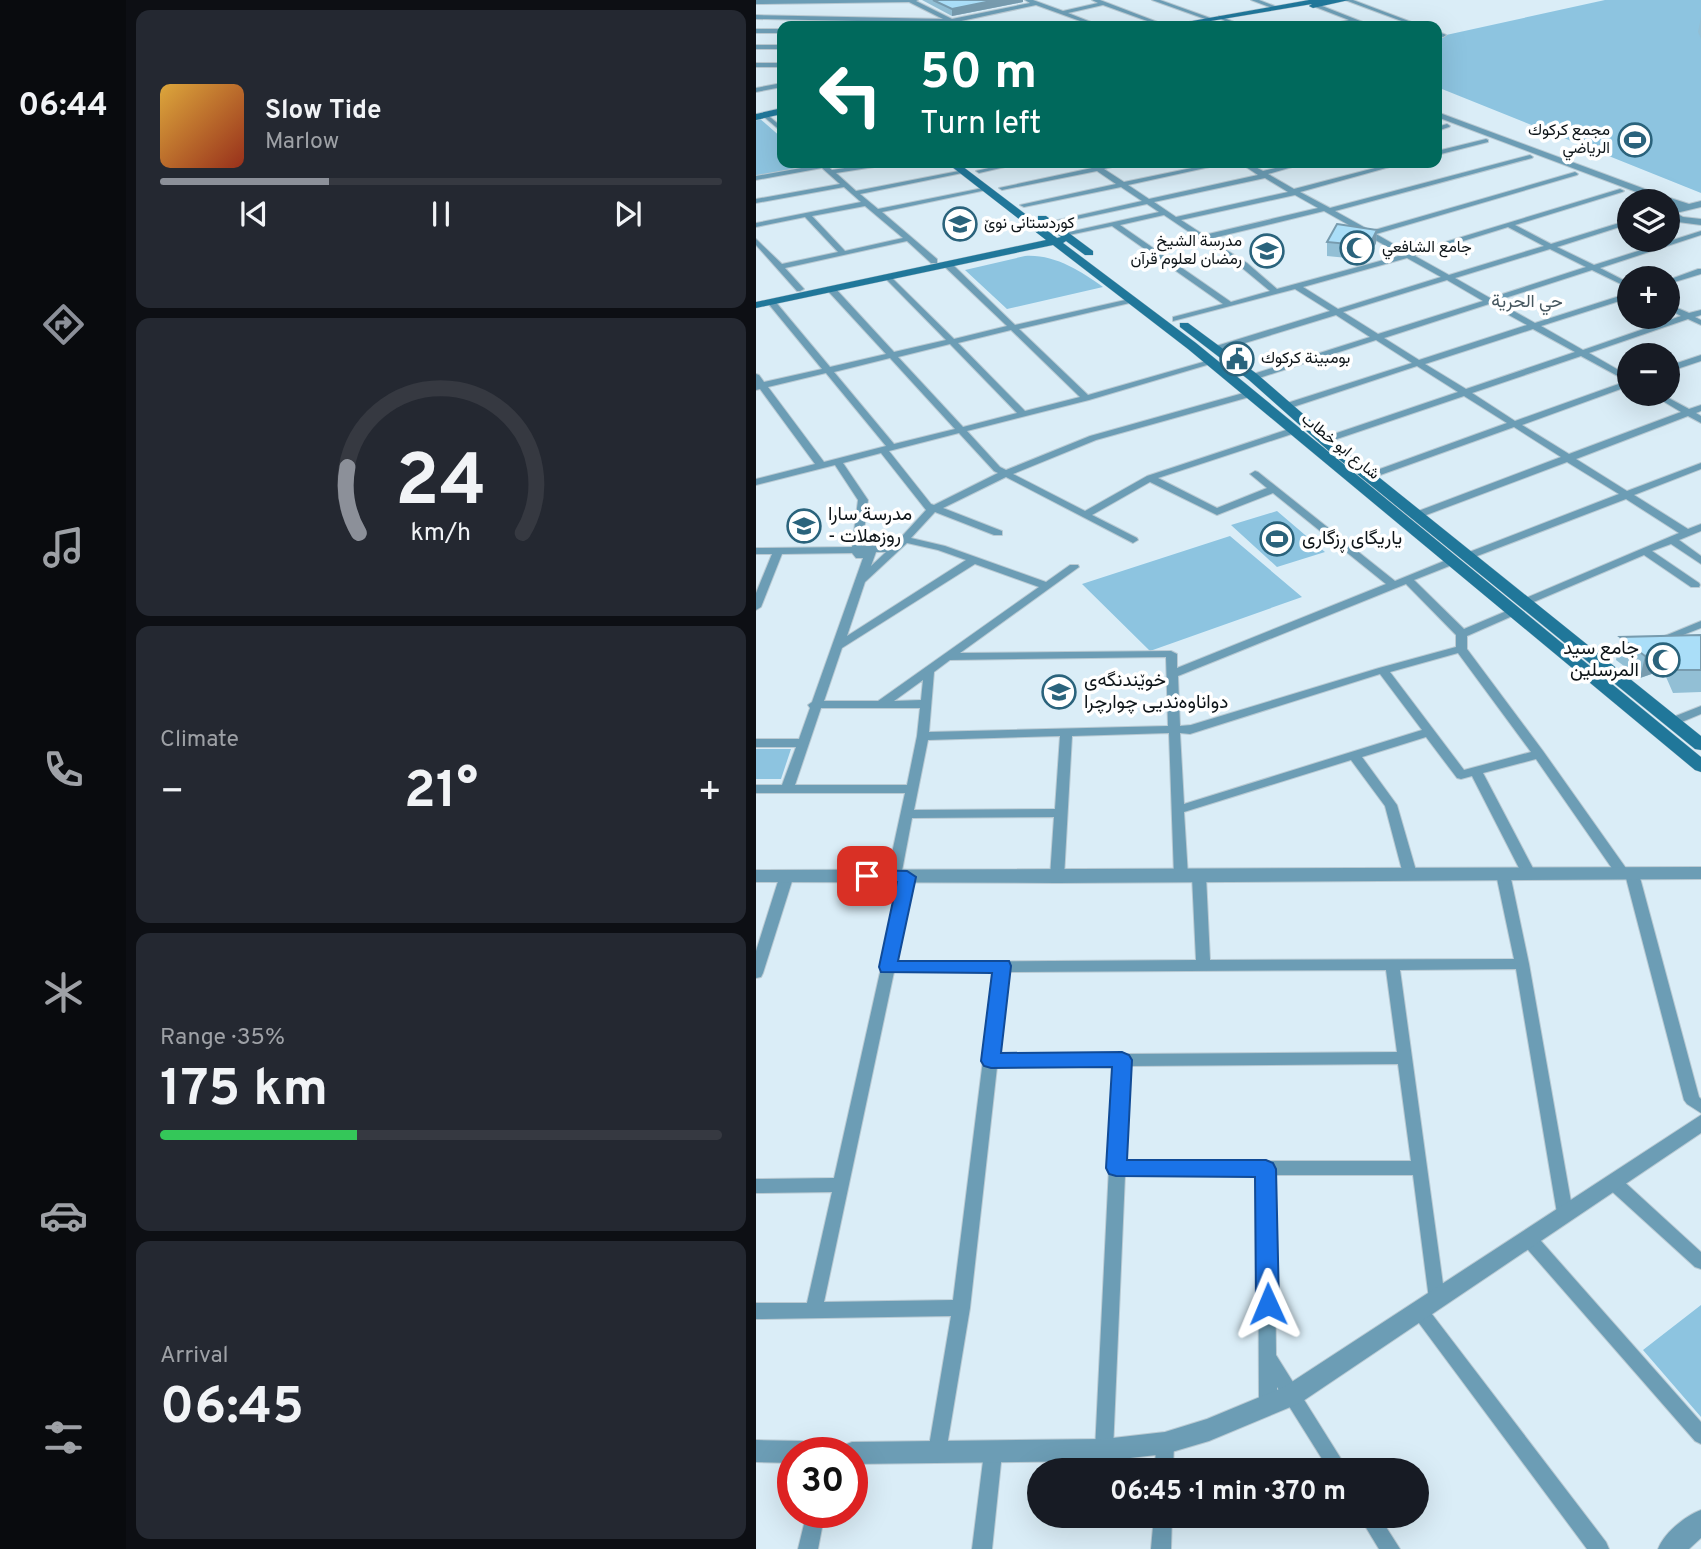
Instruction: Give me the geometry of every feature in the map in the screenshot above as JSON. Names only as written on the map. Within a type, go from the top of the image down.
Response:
[{"type":"main road","points":[[1221,21],[1278,8],[1346,0]]},
{"type":"main road","points":[[1222,21],[1318,3]]},
{"type":"main road","points":[[759,114],[777,106]]},
{"type":"main road","points":[[759,114],[777,112]]},
{"type":"main road","name":"شارع ابو خطاب","points":[[971,168],[1067,236],[1254,377],[1325,440],[1417,515],[1439,541]]},
{"type":"main road","name":"شارع ابو خطاب","points":[[971,168],[988,189],[1051,240],[1095,270],[1213,362],[1292,431],[1461,559],[1701,766]]},
{"type":"main road","points":[[756,305],[1016,250],[1067,236]]},
{"type":"main road","points":[[756,299],[934,261],[1051,240]]},
{"type":"main road","points":[[1016,250],[1048,253],[1095,270]]},
{"type":"main road","points":[[1192,346],[1212,345]]},
{"type":"main road","name":"شارع ابو خطاب","points":[[1519,607],[1701,745]]},
{"type":"street","points":[[756,2],[911,0],[952,21]]},
{"type":"street","points":[[1028,0],[1084,21]]},
{"type":"street","points":[[1095,0],[1153,21]]},
{"type":"street","points":[[1062,13],[1119,0]]},
{"type":"street","points":[[1155,0],[1214,21]]},
{"type":"street","points":[[1254,0],[1278,8]]},
{"type":"street","points":[[1346,0],[1405,21]]},
{"type":"street","points":[[832,21],[843,1]]},
{"type":"street","points":[[756,17],[952,21],[1036,3]]},
{"type":"street","points":[[1318,3],[1355,20]]},
{"type":"street","points":[[1350,21],[1355,20]]},
{"type":"street","points":[[756,32],[777,32]]},
{"type":"street","points":[[756,47],[777,47]]},
{"type":"street","points":[[756,58],[764,47]]},
{"type":"street","points":[[756,65],[777,65]]},
{"type":"street","points":[[756,90],[777,86]]},
{"type":"street","points":[[759,114],[777,127]]},
{"type":"street","points":[[1442,116],[1637,189]]},
{"type":"street","points":[[1442,124],[1617,190]]},
{"type":"street","points":[[1442,128],[1447,126]]},
{"type":"street","points":[[1442,152],[1486,141]]},
{"type":"street","points":[[1203,238],[1330,209],[1530,157]]},
{"type":"street","points":[[756,178],[803,168]]},
{"type":"street","points":[[826,168],[934,261]]},
{"type":"street","points":[[831,172],[856,168]]},
{"type":"street","points":[[855,193],[971,168]]},
{"type":"street","points":[[1002,188],[1098,168],[1244,265],[1276,292]]},
{"type":"street","points":[[1024,205],[1200,168]]},
{"type":"street","points":[[1251,168],[1373,233],[1617,374]]},
{"type":"street","points":[[1049,223],[1149,202],[1286,168]]},
{"type":"street","points":[[1175,219],[1382,168]]},
{"type":"street","points":[[1373,233],[1575,174]]},
{"type":"street","points":[[756,201],[846,185]]},
{"type":"street","points":[[877,211],[988,189]]},
{"type":"street","points":[[1176,319],[1410,255],[1617,192]]},
{"type":"street","points":[[1680,201],[1701,205]]},
{"type":"street","points":[[756,225],[867,203]]},
{"type":"street","points":[[1680,204],[1689,207]]},
{"type":"street","points":[[1680,208],[1701,205]]},
{"type":"street","points":[[1067,236],[1165,213]]},
{"type":"street","points":[[807,215],[843,253]]},
{"type":"street","points":[[1680,219],[1700,223]]},
{"type":"street","points":[[1114,224],[1228,304]]},
{"type":"street","points":[[1509,225],[1617,280]]},
{"type":"street","points":[[1212,345],[1337,312],[1617,226]]},
{"type":"street","points":[[1254,377],[1701,233]]},
{"type":"street","points":[[780,267],[908,239]]},
{"type":"street","points":[[756,241],[800,289]]},
{"type":"street","points":[[948,265],[1086,398]]},
{"type":"street","points":[[1680,278],[1701,271]]},
{"type":"street","points":[[889,277],[1023,414]]},
{"type":"street","points":[[1296,286],[1687,533]]},
{"type":"street","points":[[831,289],[959,431],[997,469],[1133,540]]},
{"type":"street","points":[[1287,406],[1538,327],[1617,299]]},
{"type":"street","points":[[821,466],[758,383],[828,370],[1131,300]]},
{"type":"street","points":[[771,302],[828,370],[932,508],[998,533]]},
{"type":"street","points":[[1680,312],[1701,323]]},
{"type":"street","points":[[1325,440],[1585,354],[1701,312]]},
{"type":"street","points":[[1680,365],[1701,358]]},
{"type":"street","points":[[756,482],[1086,398],[1213,362]]},
{"type":"street","points":[[1369,476],[1517,426],[1617,386]]},
{"type":"street","points":[[860,581],[906,540],[932,508],[1093,438],[1250,394]]},
{"type":"street","points":[[1676,406],[1701,420]]},
{"type":"street","points":[[1417,515],[1701,408]]},
{"type":"street","points":[[1085,515],[1150,478],[1292,431]]},
{"type":"street","points":[[837,461],[863,500],[856,551],[866,565]]},
{"type":"street","points":[[1171,675],[1701,466]]},
{"type":"street","points":[[1255,474],[1394,585]]},
{"type":"street","points":[[1150,478],[1217,512],[1274,489]]},
{"type":"street","points":[[1462,634],[1701,527]]},
{"type":"street","points":[[906,540],[1047,586]]},
{"type":"street","points":[[1671,540],[1701,561]]},
{"type":"street","points":[[756,551],[896,550]]},
{"type":"street","points":[[756,607],[778,551]]},
{"type":"street","points":[[787,789],[804,743],[814,705],[871,551]]},
{"type":"street","points":[[1645,551],[1695,585]]},
{"type":"street","points":[[838,646],[974,560]]},
{"type":"street","points":[[880,705],[1074,567]]},
{"type":"street","points":[[1408,580],[1462,634],[1461,649],[1627,874],[1692,1100],[1701,1107]]},
{"type":"street","points":[[848,616],[874,624]]},
{"type":"street","points":[[1661,640],[1701,624]]},
{"type":"street","points":[[923,736],[1172,732],[1191,729],[1461,649]]},
{"type":"street","points":[[949,657],[1171,654],[1172,732],[1181,876]]},
{"type":"street","points":[[1383,670],[1461,775],[1539,754]]},
{"type":"street","points":[[814,1311],[888,967],[908,814],[923,736],[929,672]]},
{"type":"street","points":[[814,705],[925,704]]},
{"type":"street","points":[[1672,722],[1701,710]]},
{"type":"street","points":[[1057,877],[1066,732]]},
{"type":"street","points":[[1177,810],[1429,732]]},
{"type":"street","points":[[756,743],[804,743]]},
{"type":"street","points":[[1354,755],[1391,805],[1410,874]]},
{"type":"street","points":[[1476,771],[1529,874]]},
{"type":"street","points":[[756,789],[913,789]]},
{"type":"street","points":[[908,814],[1061,813]]},
{"type":"street","points":[[756,876],[1701,873]]},
{"type":"street","points":[[1503,874],[1522,964],[1565,1213]]},
{"type":"street","points":[[756,973],[787,875]]},
{"type":"street","points":[[1199,876],[1203,966]]},
{"type":"street","points":[[888,967],[1522,964]]},
{"type":"street","points":[[937,1452],[961,1308],[1002,966]]},
{"type":"street","points":[[1393,966],[1420,1168],[1428,1305],[1599,1549]]},
{"type":"street","points":[[991,1061],[1405,1058]]},
{"type":"street","points":[[1104,1450],[1122,1060]]},
{"type":"street","points":[[868,1453],[1104,1450],[1165,1443],[1209,1430],[1268,1407],[1292,1395],[1701,1124]]},
{"type":"street","points":[[1116,1168],[1420,1168]]},
{"type":"street","points":[[1266,1169],[1268,1407]]},
{"type":"street","points":[[1613,1182],[1701,1262]]},
{"type":"street","points":[[756,1186],[841,1185]]},
{"type":"street","points":[[1528,1238],[1701,1435]]},
{"type":"street","points":[[756,1311],[961,1308]]},
{"type":"street","points":[[1268,1359],[1331,1458]]},
{"type":"street","points":[[1164,1458],[1165,1443]]},
{"type":"street","points":[[756,1451],[777,1451]]},
{"type":"street","points":[[982,1549],[993,1453]]},
{"type":"street","points":[[1670,1549],[1701,1522]]},
{"type":"street","points":[[808,1549],[813,1528]]},
{"type":"street","points":[[1161,1549],[1162,1528]]},
{"type":"street","points":[[1376,1528],[1390,1549]]},
{"type":"shaded area","name":"مجمع كركوك الرياضي","points":[[1605,0],[1701,0],[1701,193],[1442,89],[1442,36]]},
{"type":"shaded area","points":[[759,118],[777,134],[777,168],[798,168],[756,176],[756,119]]},
{"type":"shaded area","points":[[1025,256],[1057,261],[1103,287],[1007,309],[965,270]]},
{"type":"shaded area","name":"یاریگای ڕزگاری","points":[[1277,511],[1325,552],[1277,567],[1231,525]]},
{"type":"shaded area","points":[[1230,536],[1302,597],[1150,651],[1082,584]]},
{"type":"shaded area","points":[[756,749],[791,749],[781,779],[756,779]]},
{"type":"shaded area","points":[[1701,1305],[1701,1417],[1643,1350]]},
{"type":"building","points":[[933,0],[996,0],[952,9]]},
{"type":"building","points":[[1337,224],[1377,230],[1369,246],[1327,242]]},
{"type":"building","points":[[1701,635],[1701,670],[1678,670],[1668,648],[1645,656],[1620,637]]},
{"type":"place","name":"مجمع كركوك الرياضي","points":[[1635,140]]},
{"type":"place","name":"کوردستانی نوێ","points":[[960,224]]},
{"type":"place","name":"جامع الشافعي","points":[[1357,248]]},
{"type":"place","name":"مدرسة الشيخ رمضان لعلوم قرآن","points":[[1267,251]]},
{"type":"place","name":"بومبينة كركوك","points":[[1237,359]]},
{"type":"place","name":"مدرسة سارا - روزهلات","points":[[804,526]]},
{"type":"place","name":"یاریگای ڕزگاری","points":[[1277,539]]},
{"type":"place","name":"جامع سيد المرسلين","points":[[1663,660]]},
{"type":"place","name":"خوێندنگەی دواناوەندیی چوارچرا","points":[[1059,692]]},
{"type":"district","name":"حي الحرية","points":[[1527,302]]},
{"type":"route","points":[[867,876],[907,877],[888,967],[1002,966],[991,1061],[1122,1060],[1116,1168],[1266,1169],[1268,1304]]}]
